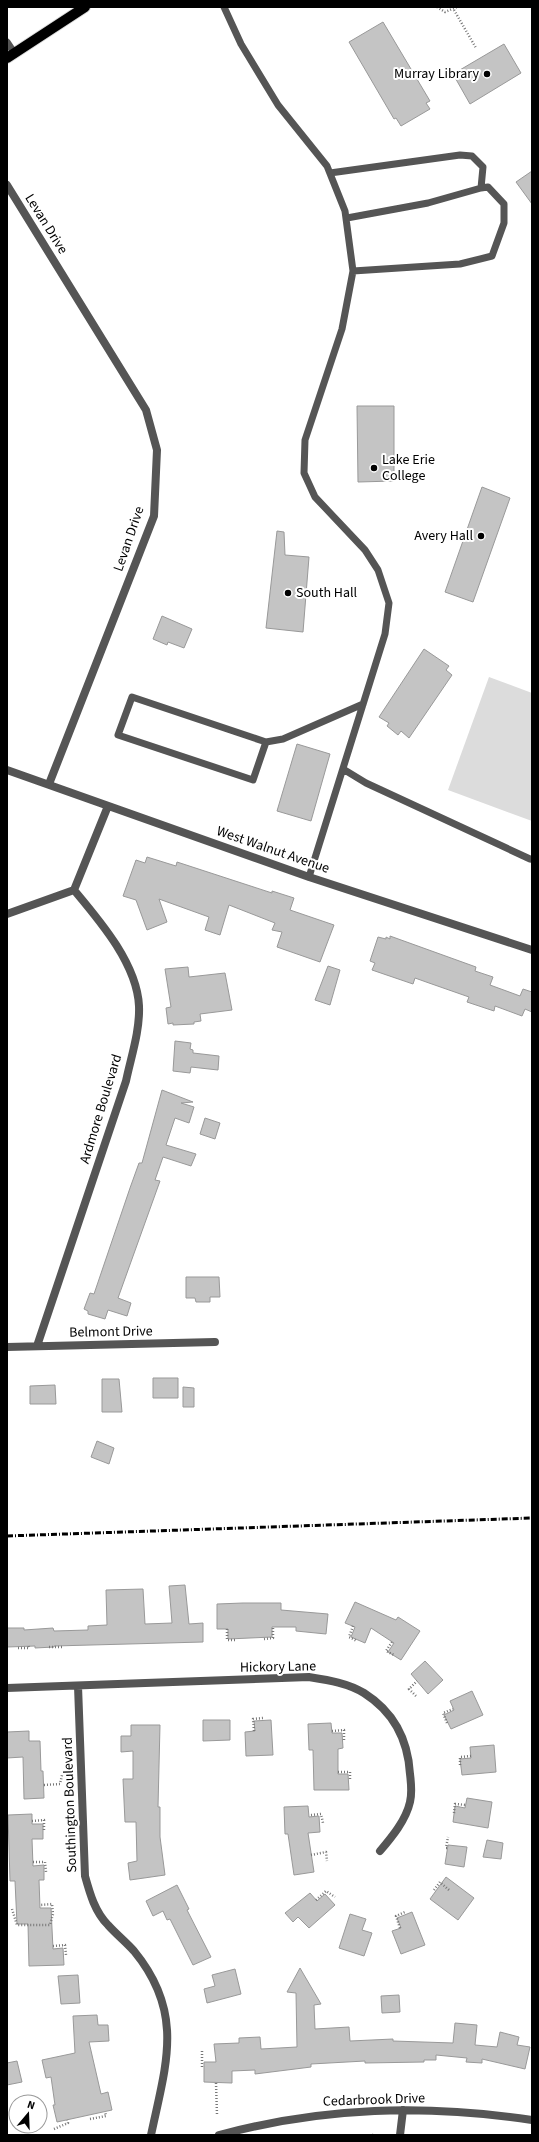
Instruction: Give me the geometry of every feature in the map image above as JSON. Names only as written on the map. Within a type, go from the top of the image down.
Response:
[{"type":"main road","points":[[11,56],[85,7]]},
{"type":"street","name":"Levan Drive","points":[[7,185],[146,410],[157,450],[154,516],[49,784]]},
{"type":"street","name":"West Walnut Avenue","points":[[7,770],[308,877],[532,950]]},
{"type":"street","points":[[7,914],[74,890],[108,806]]},
{"type":"street","name":"Ardmore Boulevard","points":[[37,1346],[126,1081],[135,1040],[139,1005],[131,972],[106,928],[74,890]]},
{"type":"street","name":"Belmont Drive","points":[[7,1347],[215,1342]]},
{"type":"street","name":"Hickory Lane","points":[[7,1688],[309,1677],[338,1682],[363,1692],[386,1710],[400,1731],[409,1755],[410,1802],[394,1834],[380,1851]]},
{"type":"street","name":"Southington Boulevard","points":[[78,1686],[85,1876],[93,1902],[107,1924],[132,1949],[150,1971],[166,2014],[168,2038],[164,2072],[151,2135]]},
{"type":"street","points":[[400,2135],[404,2110]]},
{"type":"street","name":"Cedarbrook Drive","points":[[219,2135],[263,2123],[336,2112],[404,2110],[471,2111],[532,2120]]},
{"type":"lane","points":[[224,7],[241,44],[278,106],[327,166],[347,218],[354,271],[342,329],[305,440],[304,473],[315,497],[369,557],[378,570],[389,603],[385,634],[308,877]]},
{"type":"lane","points":[[7,42],[11,56]]},
{"type":"lane","points":[[330,173],[460,155],[472,156],[483,167],[481,188]]},
{"type":"lane","points":[[347,218],[428,203],[488,187],[504,204],[504,223],[492,256],[460,264],[354,271]]},
{"type":"lane","points":[[266,742],[253,780],[118,735],[132,697],[266,742],[283,739],[363,704]]},
{"type":"lane","points":[[342,769],[366,783],[530,859]]},
{"type":"path","points":[[437,7],[445,12],[454,10],[457,7]]},
{"type":"path","points":[[454,10],[476,48]]},
{"type":"path","points":[[353,1626],[349,1637],[357,1641]]},
{"type":"path","points":[[264,1639],[273,1638],[273,1627]]},
{"type":"path","points":[[226,1629],[227,1640],[236,1640]]},
{"type":"path","points":[[392,1642],[386,1651],[394,1655]]},
{"type":"path","points":[[18,1648],[29,1648],[28,1645]]},
{"type":"path","points":[[49,1647],[63,1647]]},
{"type":"path","points":[[416,1696],[409,1689],[417,1682]]},
{"type":"path","points":[[447,1722],[443,1713],[454,1709]]},
{"type":"path","points":[[254,1731],[253,1719],[263,1718]]},
{"type":"path","points":[[332,1731],[344,1730],[344,1740]]},
{"type":"path","points":[[460,1765],[460,1757],[471,1756]]},
{"type":"path","points":[[338,1772],[350,1772],[350,1781]]},
{"type":"path","points":[[44,1785],[60,1784],[62,1775]]},
{"type":"path","points":[[454,1813],[455,1804],[466,1805]]},
{"type":"path","points":[[311,1815],[321,1814],[323,1823]]},
{"type":"path","points":[[32,1821],[44,1820],[44,1831]]},
{"type":"path","points":[[448,1837],[446,1848],[448,1848]]},
{"type":"path","points":[[311,1855],[326,1852],[327,1861]]},
{"type":"path","points":[[33,1862],[45,1862],[46,1872]]},
{"type":"path","points":[[434,1890],[440,1882],[450,1890]]},
{"type":"path","points":[[316,1900],[326,1892],[335,1897]]},
{"type":"path","points":[[12,1909],[17,1925],[50,1925],[53,1914],[52,1904],[40,1905]]},
{"type":"path","points":[[400,1928],[396,1916],[405,1912]]},
{"type":"path","points":[[53,1946],[65,1945],[66,1955]]},
{"type":"path","points":[[202,2051],[202,2067],[204,2067]]},
{"type":"path","points":[[216,2082],[217,2114]]},
{"type":"path","points":[[90,2119],[106,2116],[105,2112]]},
{"type":"path","points":[[54,2129],[68,2123],[67,2120]]},
{"type":"shaded area","points":[[489,677],[532,693],[532,821],[448,790]]},
{"type":"building","points":[[383,22],[430,101],[426,103],[430,109],[401,126],[396,118],[394,119],[349,42]]},
{"type":"building","name":"Murray Library","points":[[504,44],[521,73],[470,104],[453,74]]},
{"type":"building","points":[[532,171],[532,204],[516,182]]},
{"type":"building","points":[[357,406],[394,406],[394,481],[358,482]]},
{"type":"building","name":"Avery Hall","points":[[482,487],[510,498],[473,602],[445,592]]},
{"type":"building","name":"South Hall","points":[[277,531],[284,532],[285,555],[309,557],[303,632],[266,628]]},
{"type":"building","points":[[162,616],[192,629],[184,648],[168,642],[167,645],[153,639]]},
{"type":"building","points":[[424,649],[449,666],[446,670],[452,675],[409,738],[401,731],[398,735],[387,726],[389,723],[379,717]]},
{"type":"building","points":[[297,744],[330,754],[311,821],[277,811]]},
{"type":"building","points":[[147,857],[176,866],[177,862],[272,893],[272,891],[294,898],[290,910],[334,925],[320,962],[277,947],[282,932],[272,930],[275,923],[229,905],[220,935],[205,930],[209,917],[159,899],[167,922],[147,930],[136,900],[123,896],[136,860],[145,863]]},
{"type":"building","points":[[390,936],[476,967],[475,971],[493,977],[490,985],[520,996],[523,989],[532,992],[532,1012],[525,1009],[522,1016],[495,1006],[494,1011],[467,1002],[469,997],[415,978],[413,984],[372,970],[375,963],[370,961],[378,937],[386,939],[386,937],[390,939]]},
{"type":"building","points":[[328,966],[340,970],[330,1005],[315,1000]]},
{"type":"building","points":[[188,967],[189,977],[225,973],[232,1010],[200,1014],[201,1021],[194,1022],[194,1024],[168,1024],[166,1008],[171,1007],[165,969]]},
{"type":"building","points":[[175,1041],[191,1043],[190,1049],[193,1050],[193,1053],[219,1056],[218,1070],[191,1067],[190,1073],[173,1071]]},
{"type":"building","points":[[162,1090],[193,1102],[181,1103],[194,1107],[189,1123],[175,1118],[166,1145],[196,1154],[191,1166],[163,1157],[155,1180],[160,1181],[118,1298],[131,1303],[127,1316],[108,1310],[105,1319],[88,1314],[88,1311],[84,1309],[90,1293],[94,1294],[139,1163],[142,1163]]},
{"type":"building","points":[[205,1118],[220,1123],[215,1139],[200,1134]]},
{"type":"building","points":[[186,1277],[219,1277],[220,1297],[210,1297],[210,1302],[196,1302],[195,1298],[186,1298]]},
{"type":"building","points":[[153,1378],[178,1378],[178,1398],[153,1398]]},
{"type":"building","points":[[102,1379],[119,1379],[122,1412],[102,1412]]},
{"type":"building","points":[[55,1385],[56,1404],[30,1404],[30,1386]]},
{"type":"building","points":[[183,1387],[194,1388],[194,1407],[183,1407]]},
{"type":"building","points":[[97,1441],[114,1448],[109,1464],[91,1457]]},
{"type":"building","points":[[185,1585],[189,1624],[203,1623],[203,1642],[54,1646],[35,1648],[35,1646],[7,1647],[7,1628],[24,1628],[24,1630],[53,1628],[54,1631],[88,1630],[88,1626],[107,1625],[106,1590],[143,1589],[145,1624],[172,1623],[169,1586]]},
{"type":"building","points":[[355,1602],[396,1620],[398,1617],[420,1631],[401,1660],[388,1652],[394,1643],[371,1628],[365,1643],[351,1637],[355,1627],[345,1623]]},
{"type":"building","points":[[281,1603],[281,1610],[328,1614],[326,1634],[296,1631],[296,1627],[272,1627],[272,1637],[228,1639],[228,1629],[217,1629],[217,1604]]},
{"type":"building","points":[[425,1661],[443,1680],[428,1694],[411,1674]]},
{"type":"building","points":[[472,1691],[483,1715],[451,1729],[444,1715],[454,1710],[450,1701]]},
{"type":"building","points":[[203,1720],[230,1720],[230,1740],[203,1741]]},
{"type":"building","points":[[271,1720],[273,1755],[246,1756],[245,1732],[255,1731],[254,1721]]},
{"type":"building","points":[[331,1723],[332,1733],[342,1733],[343,1748],[338,1749],[338,1774],[348,1774],[349,1790],[314,1790],[313,1750],[309,1750],[308,1724]]},
{"type":"building","points":[[131,1725],[160,1725],[158,1807],[160,1807],[160,1837],[165,1875],[130,1880],[128,1863],[137,1861],[136,1822],[125,1822],[123,1779],[133,1779],[133,1751],[121,1752],[121,1736],[131,1736]]},
{"type":"building","points":[[29,1731],[29,1741],[40,1741],[44,1798],[24,1799],[23,1757],[7,1758],[7,1732]]},
{"type":"building","points":[[494,1745],[496,1772],[462,1775],[460,1759],[471,1758],[470,1747]]},
{"type":"building","points":[[467,1798],[492,1802],[488,1828],[453,1822],[455,1806],[465,1808]]},
{"type":"building","points":[[308,1806],[309,1817],[319,1816],[320,1832],[308,1833],[314,1872],[294,1875],[288,1834],[285,1834],[284,1807]]},
{"type":"building","points":[[32,1814],[32,1824],[43,1824],[43,1839],[32,1839],[33,1866],[44,1865],[44,1880],[39,1880],[40,1908],[51,1908],[53,1949],[63,1948],[64,1965],[29,1966],[28,1924],[17,1924],[15,1881],[10,1881],[8,1815]]},
{"type":"building","points":[[487,1840],[503,1843],[501,1859],[483,1857]]},
{"type":"building","points":[[448,1845],[467,1847],[464,1867],[445,1864]]},
{"type":"building","points":[[446,1877],[474,1898],[458,1920],[430,1899]]},
{"type":"building","points":[[177,1885],[189,1909],[187,1910],[211,1957],[193,1965],[170,1919],[167,1920],[163,1911],[153,1916],[146,1901]]},
{"type":"building","points":[[310,1893],[317,1901],[325,1894],[335,1905],[309,1928],[298,1917],[293,1922],[285,1913]]},
{"type":"building","points":[[412,1912],[425,1945],[401,1954],[392,1931],[401,1928],[397,1918]]},
{"type":"building","points":[[350,1914],[366,1919],[362,1930],[372,1933],[364,1956],[339,1948]]},
{"type":"building","points":[[300,1968],[321,2004],[314,2005],[315,2029],[349,2027],[350,2041],[393,2039],[393,2041],[453,2043],[455,2023],[477,2025],[475,2045],[497,2047],[500,2032],[519,2037],[517,2045],[530,2047],[525,2069],[482,2059],[482,2063],[466,2062],[467,2058],[436,2055],[436,2060],[424,2060],[424,2062],[365,2063],[365,2061],[311,2064],[311,2067],[255,2074],[255,2070],[232,2071],[232,2083],[204,2082],[204,2062],[216,2062],[214,2044],[239,2043],[239,2038],[260,2037],[261,2049],[297,2047],[296,1993],[287,1992]]},
{"type":"building","points":[[235,1969],[241,1994],[207,2003],[204,1989],[215,1986],[212,1975]]},
{"type":"building","points":[[78,1975],[80,2003],[61,2004],[58,1976]]},
{"type":"building","points":[[399,1995],[400,2012],[382,2013],[381,1996]]},
{"type":"building","points":[[97,2015],[98,2025],[108,2025],[109,2041],[89,2042],[101,2094],[108,2092],[112,2110],[57,2122],[53,2105],[55,2105],[51,2077],[46,2078],[42,2060],[75,2053],[73,2016]]},
{"type":"building","points":[[17,2061],[22,2082],[7,2085],[7,2063]]},
{"type":"railway","points":[[7,1536],[532,1518]]},
{"type":"place","name":"Murray Library","points":[[487,74]]},
{"type":"place","name":"Lake Erie College","points":[[374,468]]},
{"type":"place","name":"Avery Hall","points":[[481,536]]},
{"type":"place","name":"South Hall","points":[[288,593]]}]
